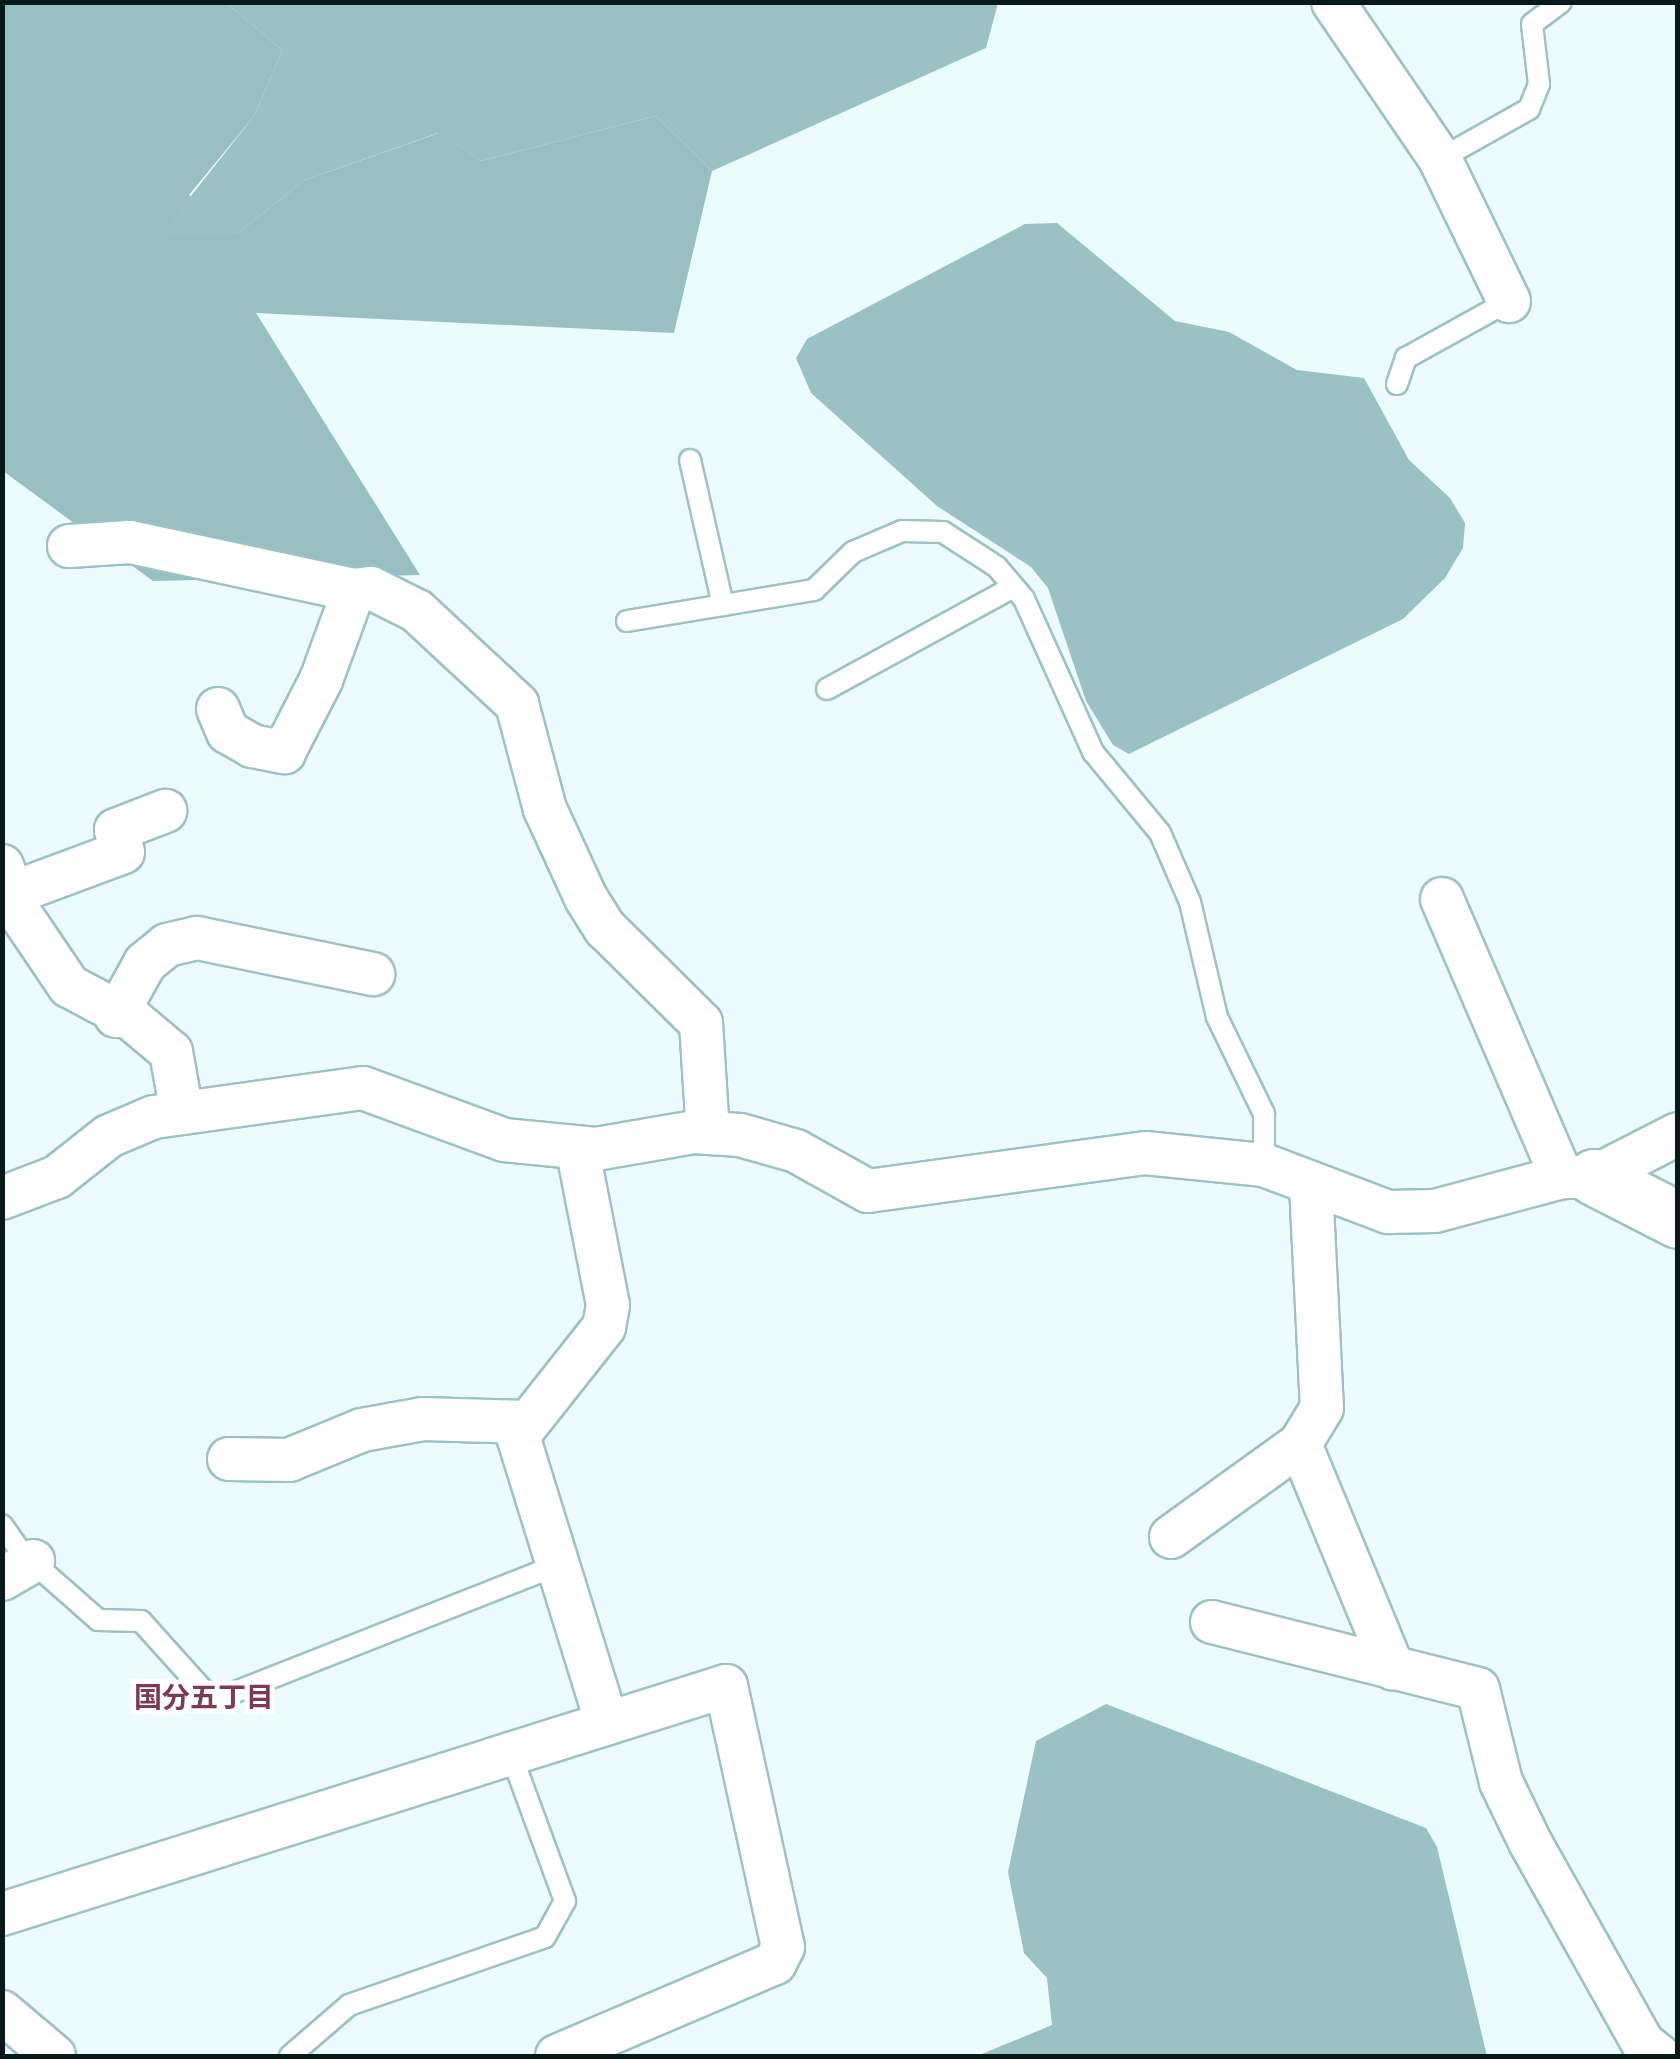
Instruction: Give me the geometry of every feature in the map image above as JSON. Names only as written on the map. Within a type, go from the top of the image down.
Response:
[{"type":"street","points":[[1333,2],[1440,159],[1509,301]]},
{"type":"street","points":[[69,546],[130,542],[354,590],[371,588],[416,611],[517,704],[545,809],[586,898],[605,928],[700,1023],[708,1133]]},
{"type":"street","points":[[218,709],[228,732],[252,746],[284,752],[322,680],[354,590]]},
{"type":"street","points":[[165,812],[116,830],[124,852],[10,898],[69,986],[116,1016],[133,1020],[171,1052],[182,1113]]},
{"type":"street","points":[[1442,898],[1578,1177],[1678,1220]]},
{"type":"street","points":[[116,1016],[145,963],[167,945],[197,938],[374,974]]},
{"type":"street","points":[[2,1198],[57,1177],[109,1136],[154,1117],[363,1088],[504,1140],[577,1147],[708,1133],[796,1150],[868,1191],[890,1192],[1146,1152],[1264,1164],[1311,1184],[1406,1212],[1460,1206],[1578,1177],[1678,1134]]},
{"type":"street","points":[[577,1147],[608,1305],[604,1326],[525,1422],[518,1436],[606,1724]]},
{"type":"street","points":[[1170,1537],[1300,1444],[1322,1408],[1311,1184]]},
{"type":"street","points":[[229,1459],[289,1460],[362,1430],[423,1419],[525,1422]]},
{"type":"street","points":[[1300,1444],[1392,1668]]},
{"type":"street","points":[[1212,1622],[1478,1689],[1501,1782],[1530,1842],[1643,2043],[1659,2056]]},
{"type":"street","points":[[2,1914],[726,1686],[783,1947],[775,1963],[556,2056]]},
{"type":"street","points":[[2,2012],[54,2056]]},
{"type":"lane","points":[[1440,159],[1529,108],[1540,84],[1532,24],[1561,2]]},
{"type":"lane","points":[[1397,384],[1406,358],[1509,301]]},
{"type":"lane","points":[[690,460],[723,606]]},
{"type":"lane","points":[[627,621],[814,590],[853,552],[902,531],[943,532],[997,567],[1013,587],[1093,752],[1160,834],[1190,902],[1217,1017],[1264,1114],[1264,1164]]},
{"type":"lane","points":[[828,689],[1013,587]]},
{"type":"lane","points":[[2,1525],[18,1570],[98,1620],[141,1621],[204,1691],[220,1698],[558,1565]]},
{"type":"lane","points":[[290,2056],[348,2004],[546,1938],[566,1901],[511,1754]]},
{"type":"shaded area","points":[[3,3],[226,3],[282,50],[254,116],[189,195],[237,234],[305,180],[439,133],[481,161],[656,116],[712,171],[674,333],[256,313],[420,575],[153,581],[3,471]]},
{"type":"shaded area","points":[[226,3],[998,3],[986,48],[712,171],[656,116],[481,161],[438,133],[305,180],[237,234],[161,234],[254,116],[282,50]]},
{"type":"shaded area","points":[[1057,223],[1175,321],[1229,332],[1297,370],[1364,378],[1409,460],[1450,498],[1465,523],[1463,548],[1445,578],[1403,619],[1129,754],[1113,745],[1086,701],[1048,588],[1031,567],[937,506],[811,393],[796,358],[807,339],[1025,224]]},
{"type":"shaded area","points":[[1106,1704],[1426,1828],[1437,1847],[1487,2056],[977,2056],[1052,2025],[1047,1978],[1024,1953],[1008,1872],[1036,1741]]},
{"type":"district","name":"国分五丁目","points":[[204,1698]]}]
